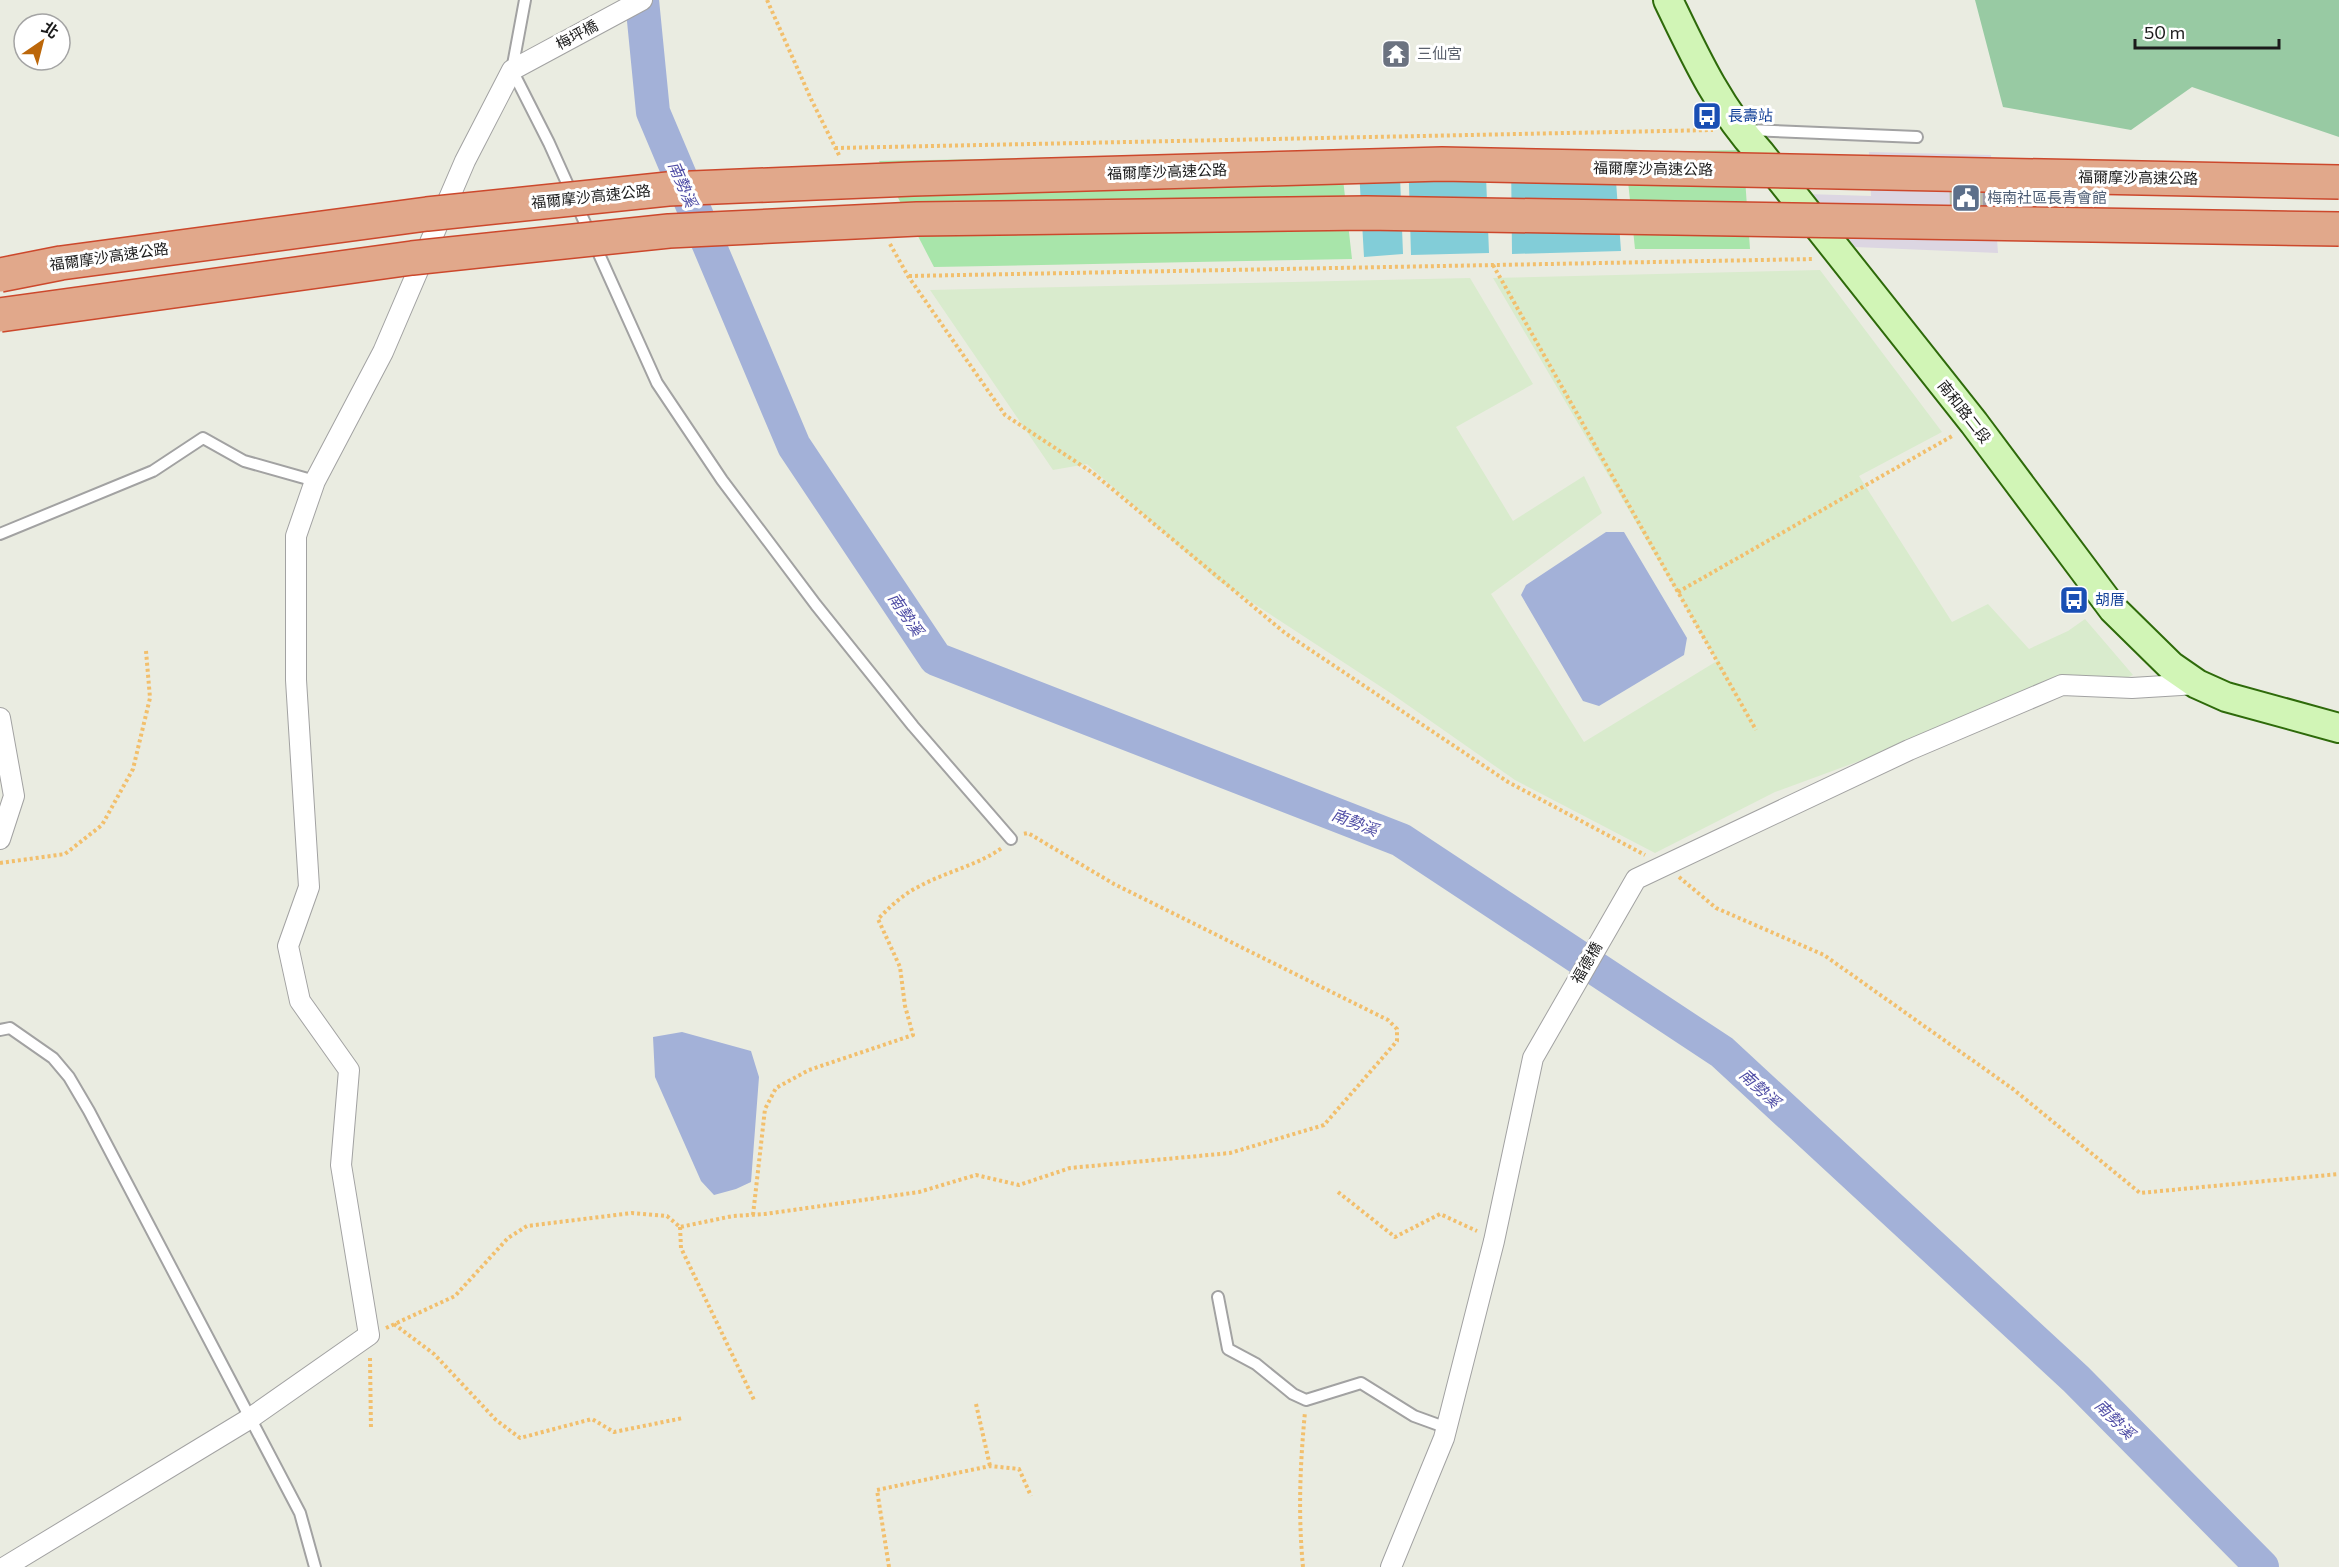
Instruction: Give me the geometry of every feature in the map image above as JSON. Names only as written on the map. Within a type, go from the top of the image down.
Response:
[{"type":"highway","name":"福爾摩沙高速公路","points":[[0,275],[61,263],[427,214],[668,189],[902,179],[1442,164],[2339,182]]},
{"type":"highway","points":[[0,315],[412,258],[669,231],[917,219],[1366,213],[2339,229]]},
{"type":"main road","name":"南和路二段","points":[[1668,0],[1696,59],[1738,130],[1760,153],[1974,423],[2113,609],[2171,666],[2197,684],[2226,697],[2339,728]]},
{"type":"street","name":"梅坪橋","points":[[513,70],[642,0]]},
{"type":"street","points":[[5,1567],[249,1419],[369,1335],[341,1165],[349,1070],[300,1001],[288,946],[309,887],[296,680],[296,536],[315,481],[383,352],[465,161],[513,70]]},
{"type":"street","name":"福德橋","points":[[1391,1567],[1447,1428],[1494,1241],[1533,1058],[1636,879],[1909,750],[2062,685],[2132,688],[2197,684]]},
{"type":"street","points":[[0,718],[15,796],[0,839]]},
{"type":"lane","points":[[525,0],[513,70],[549,143],[657,383],[722,480],[816,605],[913,726],[1011,838]]},
{"type":"lane","points":[[1738,130],[1917,137]]},
{"type":"lane","points":[[0,534],[153,471],[203,438],[244,461],[315,481]]},
{"type":"lane","points":[[0,1030],[10,1028],[36,1044],[53,1058],[69,1077],[95,1122],[300,1513],[315,1567]]},
{"type":"lane","points":[[1218,1297],[1228,1349],[1256,1364],[1293,1395],[1306,1400],[1361,1383],[1414,1416],[1447,1428]]},
{"type":"path","points":[[767,0],[841,158]]},
{"type":"path","points":[[835,148],[1738,130]]},
{"type":"path","points":[[886,237],[909,276],[1005,415],[1093,473],[1285,633],[1508,782],[1664,865],[1716,908],[1824,955],[2013,1089],[2140,1193],[2339,1174]]},
{"type":"path","points":[[909,276],[1842,258]]},
{"type":"path","points":[[1493,265],[1756,730]]},
{"type":"path","points":[[1678,592],[1974,423]]},
{"type":"path","points":[[0,863],[65,854],[102,825],[133,769],[150,698],[146,651]]},
{"type":"path","points":[[680,1227],[733,1216],[753,1215],[919,1192],[976,1175],[1019,1185],[1070,1168],[1230,1153],[1324,1125],[1397,1041],[1397,1029],[1388,1020],[1114,884],[1028,833],[1011,838],[1001,849],[982,860],[919,886],[897,900],[878,919],[900,967],[905,1006],[913,1035],[809,1070],[776,1088],[765,1108],[753,1215]]},
{"type":"path","points":[[1338,1192],[1395,1237],[1440,1214],[1467,1224],[1494,1241]]},
{"type":"path","points":[[371,1430],[369,1335],[455,1296],[508,1238],[527,1226],[632,1214],[667,1216],[680,1227],[681,1248],[755,1402]]},
{"type":"path","points":[[394,1324],[434,1354],[496,1420],[520,1438],[592,1419],[614,1432],[683,1418]]},
{"type":"path","points":[[1303,1567],[1299,1526],[1299,1466],[1306,1400]]},
{"type":"path","points":[[976,1404],[990,1466]]},
{"type":"path","points":[[889,1567],[877,1490],[990,1466],[1019,1469],[1031,1496]]},
{"type":"green space","points":[[1975,0],[2339,0],[2339,137],[2192,87],[2131,130],[2003,107]]},
{"type":"green space","points":[[1743,150],[1750,249],[1635,249],[1625,152]]},
{"type":"green space","points":[[1340,152],[1352,259],[934,267],[879,161]]},
{"type":"green space","points":[[1820,270],[1942,432],[1859,476],[1952,622],[1988,604],[2029,649],[2068,631],[2085,619],[2133,675],[2101,689],[2050,691],[1775,792],[1655,853],[1515,780],[1392,694],[1216,579],[1087,464],[1053,470],[930,290],[1470,278],[1533,384],[1456,427],[1513,521],[1584,476],[1602,513],[1491,594],[1584,742],[1717,661],[1493,278]]},
{"type":"shaded area","points":[[1399,150],[1403,254],[1364,257],[1358,152]]},
{"type":"shaded area","points":[[1485,150],[1489,253],[1411,255],[1408,151]]},
{"type":"shaded area","points":[[1869,152],[1991,155],[1998,253],[1855,247],[1806,194],[1871,196]]},
{"type":"shaded area","points":[[1614,153],[1621,251],[1512,254],[1511,156]]},
{"type":"shaded area","points":[[1606,532],[1624,532],[1687,638],[1684,655],[1599,706],[1583,701],[1521,595],[1526,585]]},
{"type":"shaded area","points":[[682,1032],[751,1051],[759,1077],[751,1182],[714,1195],[701,1181],[655,1077],[653,1037]]},
{"type":"building","name":"梅南社區長青會館","points":[[1981,179],[1982,216],[1951,218],[1950,180]]},
{"type":"waterway","name":"南勢溪","points":[[642,0],[653,112],[794,446],[936,659],[1401,840],[1722,1052],[2076,1379],[2262,1567]]},
{"type":"place","name":"三仙宮","points":[[1396,54]]},
{"type":"place","name":"長壽站","points":[[1707,116]]},
{"type":"place","name":"梅南社區長青會館","points":[[1966,198]]},
{"type":"place","name":"胡厝","points":[[2074,600]]}]
